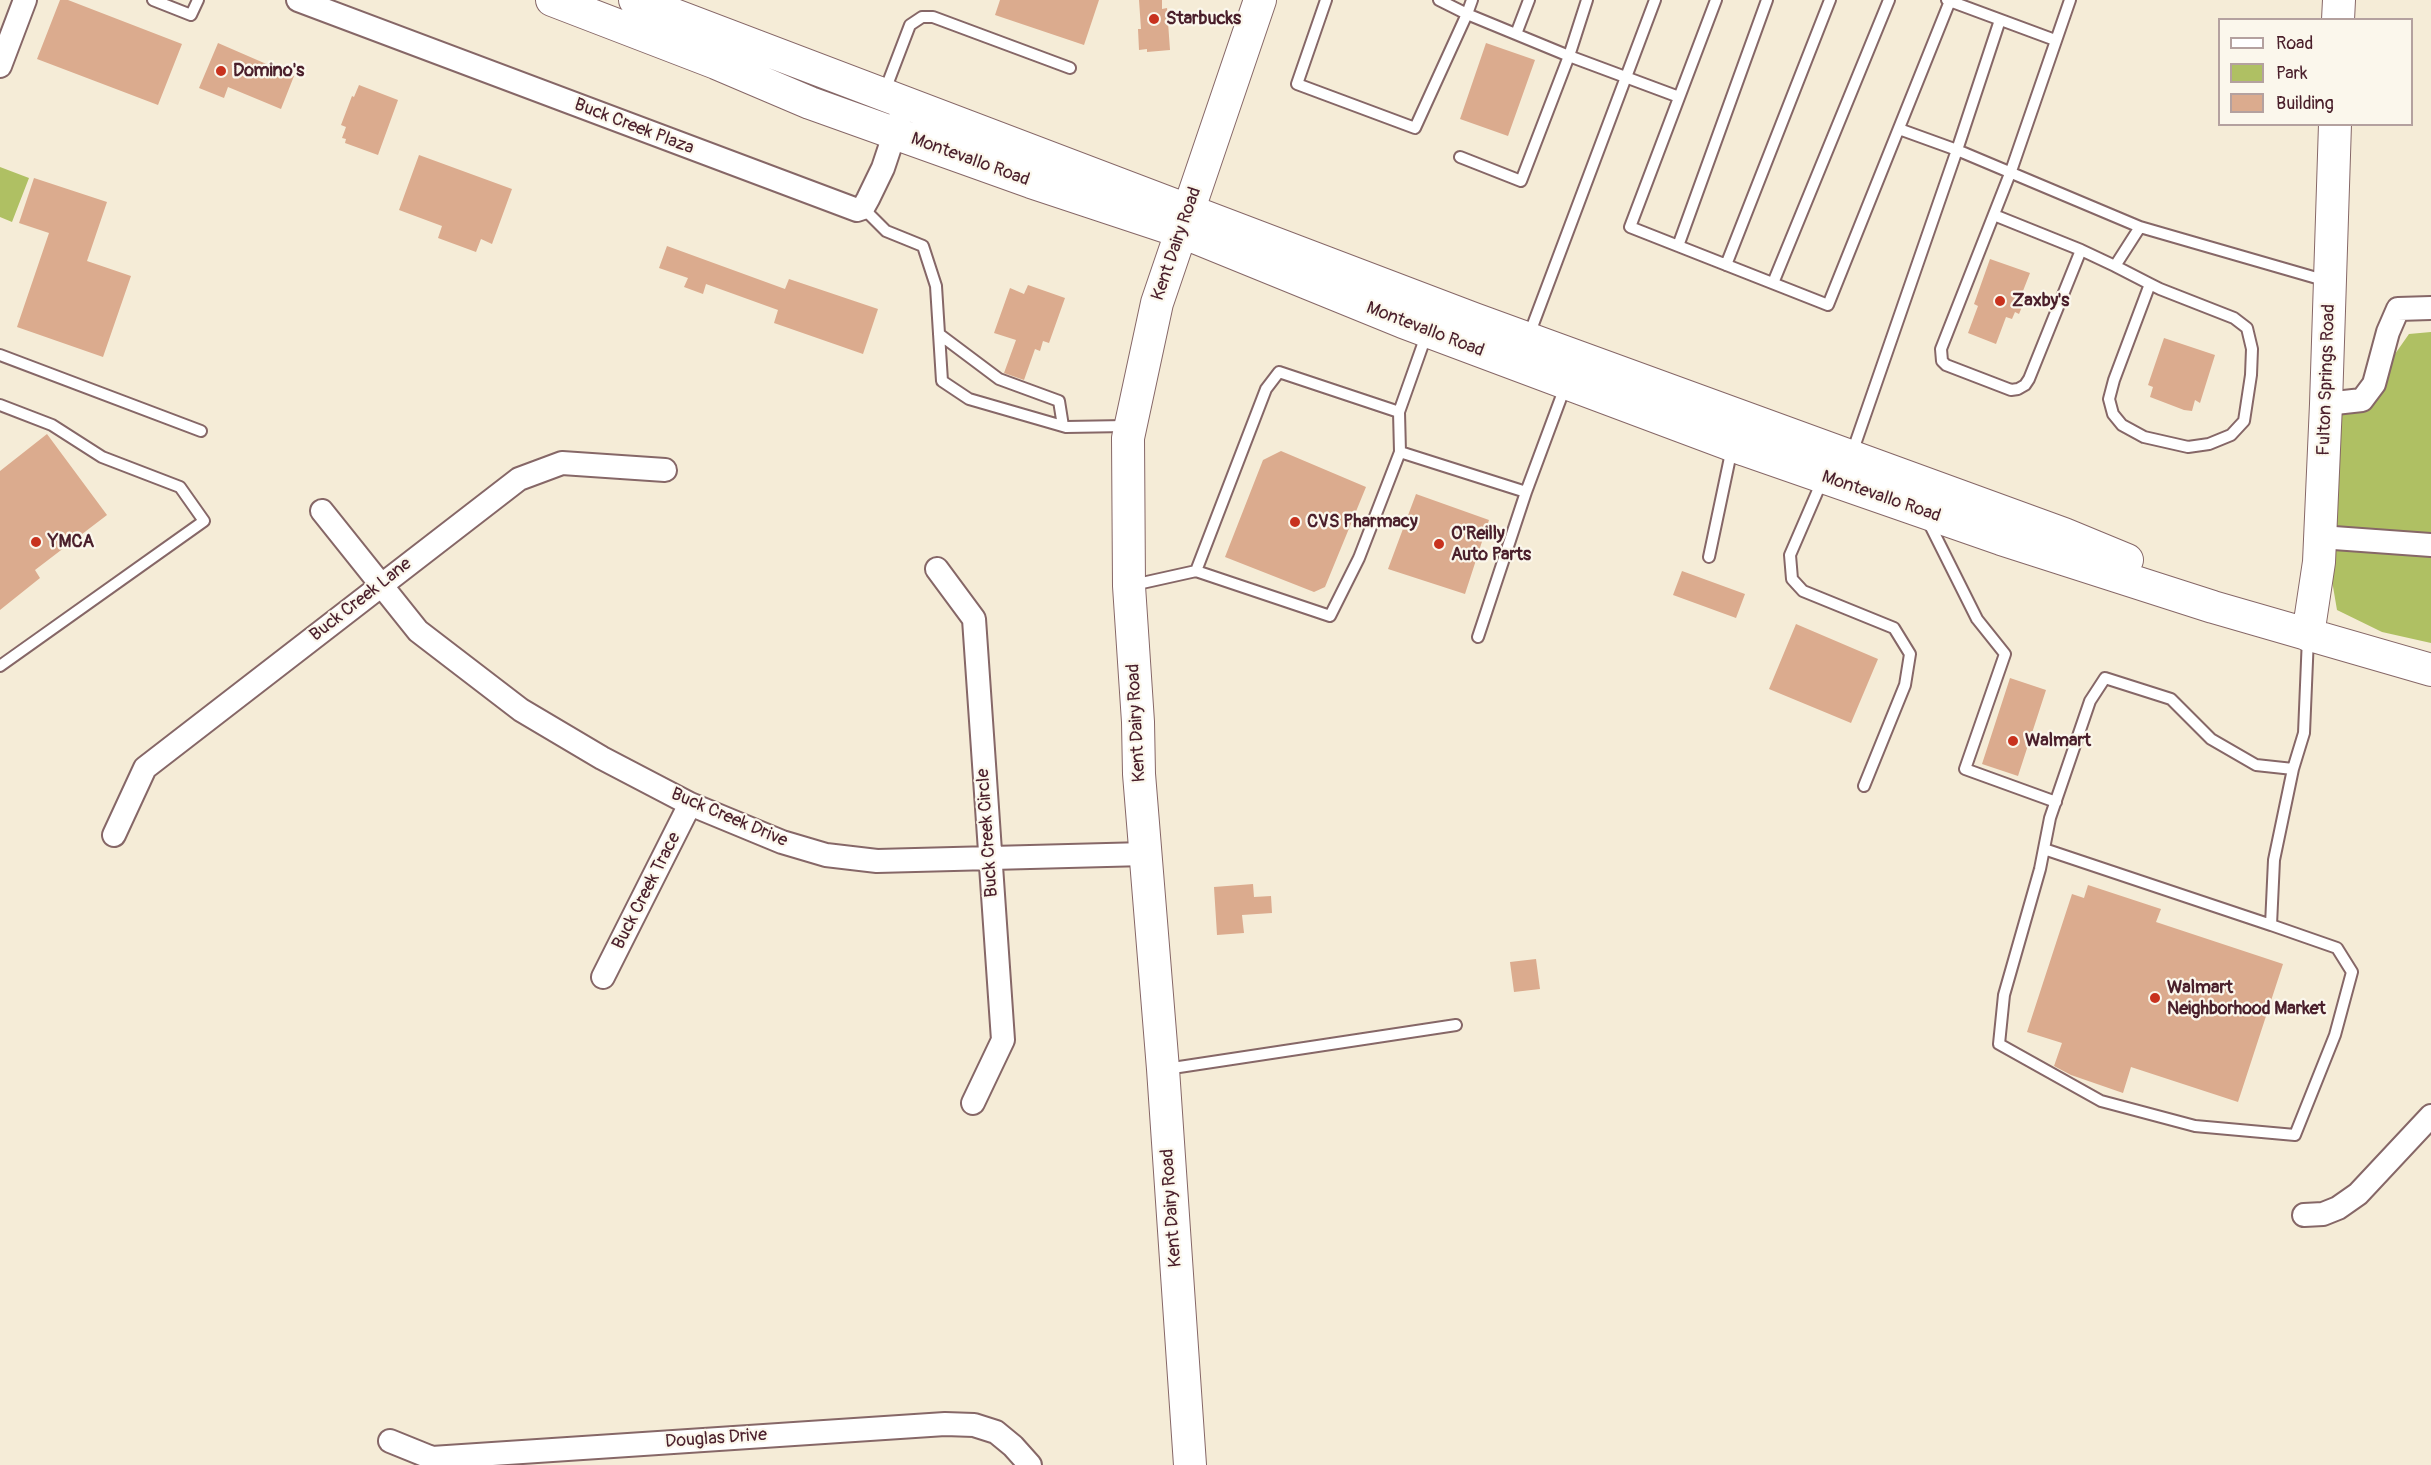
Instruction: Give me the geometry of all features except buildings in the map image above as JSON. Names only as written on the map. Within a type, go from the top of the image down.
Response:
[{"type":"main road","name":"Montevallo Road","points":[[552,0],[716,63],[810,103],[1031,182],[1185,221],[1293,279],[1566,384],[1733,445],[1833,462],[1924,513],[2308,635],[2431,670]]},
{"type":"main road","name":"Montevallo Road","points":[[635,0],[895,98],[1185,221],[1528,339],[1833,462],[2064,534],[2308,635]]},
{"type":"main road","name":"Kent Dairy Road","points":[[1190,1465],[1163,1069],[1145,854],[1129,586],[1128,438],[1157,303],[1260,0]]},
{"type":"main road","points":[[2338,0],[2338,18]]},
{"type":"main road","name":"Fulton Springs Road","points":[[2308,635],[2319,561],[2335,126]]},
{"type":"street","points":[[0,66],[25,0]]},
{"type":"street","name":"Buck Creek Plaza","points":[[298,0],[845,207],[857,210],[863,207]]},
{"type":"street","points":[[863,207],[883,168],[894,133],[895,98]]},
{"type":"street","points":[[2326,404],[2362,400],[2374,384],[2381,353],[2398,309],[2431,308]]},
{"type":"street","name":"Buck Creek Lane","points":[[114,835],[145,768],[519,478],[561,463],[665,470]]},
{"type":"street","name":"Buck Creek Drive","points":[[322,511],[418,631],[521,710],[602,758],[690,804],[782,842],[826,855],[877,861],[1145,854]]},
{"type":"street","points":[[2320,537],[2431,545]]},
{"type":"street","name":"Buck Creek Circle","points":[[937,569],[974,619],[1003,1040],[973,1103]]},
{"type":"street","name":"Buck Creek Trace","points":[[603,977],[690,804]]},
{"type":"street","points":[[2304,1215],[2331,1211],[2358,1194],[2431,1116]]},
{"type":"street","name":"Douglas Drive","points":[[390,1441],[432,1458],[955,1424],[974,1425],[996,1432],[1030,1465]]},
{"type":"lane","points":[[153,0],[191,15],[198,0]]},
{"type":"lane","points":[[1326,0],[1297,84],[1415,128],[1472,0]]},
{"type":"lane","points":[[1439,0],[1569,56],[1679,97]]},
{"type":"lane","points":[[1516,34],[1529,0]]},
{"type":"lane","points":[[1460,157],[1521,181],[1569,56],[1587,0]]},
{"type":"lane","points":[[1528,339],[1655,0]]},
{"type":"lane","points":[[1716,0],[1630,227],[1828,305],[1949,1],[2055,40]]},
{"type":"lane","points":[[1678,246],[1767,0]]},
{"type":"lane","points":[[1726,265],[1830,0]]},
{"type":"lane","points":[[1773,284],[1889,0]]},
{"type":"lane","points":[[2070,0],[2011,171],[1941,349],[1942,361],[1946,365],[2011,390],[2025,385],[2081,250]]},
{"type":"lane","points":[[895,98],[910,25],[922,17],[933,17],[1070,68]]},
{"type":"lane","points":[[1864,786],[1905,685],[1910,654],[1894,628],[1803,591],[1792,579],[1790,555],[1833,462],[1957,150],[2000,20]]},
{"type":"lane","points":[[1899,129],[2011,171],[2140,226],[2330,282]]},
{"type":"lane","points":[[863,207],[886,231],[923,246],[936,286],[942,381],[969,399],[1063,426],[1131,426]]},
{"type":"lane","points":[[1994,215],[2081,250],[2150,284],[2234,318],[2247,328],[2252,349],[2251,375],[2244,421],[2231,435],[2209,444],[2188,447],[2144,437],[2122,425],[2113,414],[2109,399],[2114,380],[2150,284]]},
{"type":"lane","points":[[2115,266],[2140,226]]},
{"type":"lane","points":[[1129,586],[1196,571],[1330,616],[1359,558],[1400,452],[1399,412],[1428,331]]},
{"type":"lane","points":[[939,334],[999,379],[1059,400],[1063,426]]},
{"type":"lane","points":[[0,355],[201,430]]},
{"type":"lane","points":[[1196,571],[1266,389],[1279,372],[1399,412]]},
{"type":"lane","points":[[1478,637],[1526,492],[1566,384]]},
{"type":"lane","points":[[0,405],[52,424],[102,457],[180,487],[204,521],[0,666]]},
{"type":"lane","points":[[1709,557],[1733,445]]},
{"type":"lane","points":[[1400,452],[1526,492]]},
{"type":"lane","points":[[1924,513],[1977,619],[2005,654],[1965,769],[2056,802]]},
{"type":"lane","points":[[2271,925],[2274,860],[2293,769],[2304,733],[2308,635]]},
{"type":"lane","points":[[2044,849],[2337,948],[2352,972],[2335,1035],[2295,1135],[2195,1126],[2101,1101],[1999,1044],[2004,995],[2056,802],[2090,701],[2105,678],[2171,699],[2211,739],[2256,765],[2293,769]]},
{"type":"lane","points":[[1163,1069],[1456,1025]]},
{"type":"green space","points":[[0,167],[29,178],[12,222],[0,217]]},
{"type":"green space","points":[[2431,332],[2431,643],[2382,632],[2337,610],[2330,569],[2340,415],[2354,409],[2388,374],[2395,354],[2409,334]]},
{"type":"place","name":"Starbucks","points":[[1154,19]]},
{"type":"place","name":"Domino's","points":[[221,71]]},
{"type":"place","name":"Zaxby's","points":[[2000,301]]},
{"type":"place","name":"CVS Pharmacy","points":[[1295,522]]},
{"type":"place","name":"YMCA","points":[[36,542]]},
{"type":"place","name":"O'Reilly Auto Parts","points":[[1439,544]]},
{"type":"place","name":"Walmart","points":[[2013,741]]},
{"type":"place","name":"Walmart Neighborhood Market","points":[[2155,998]]}]
